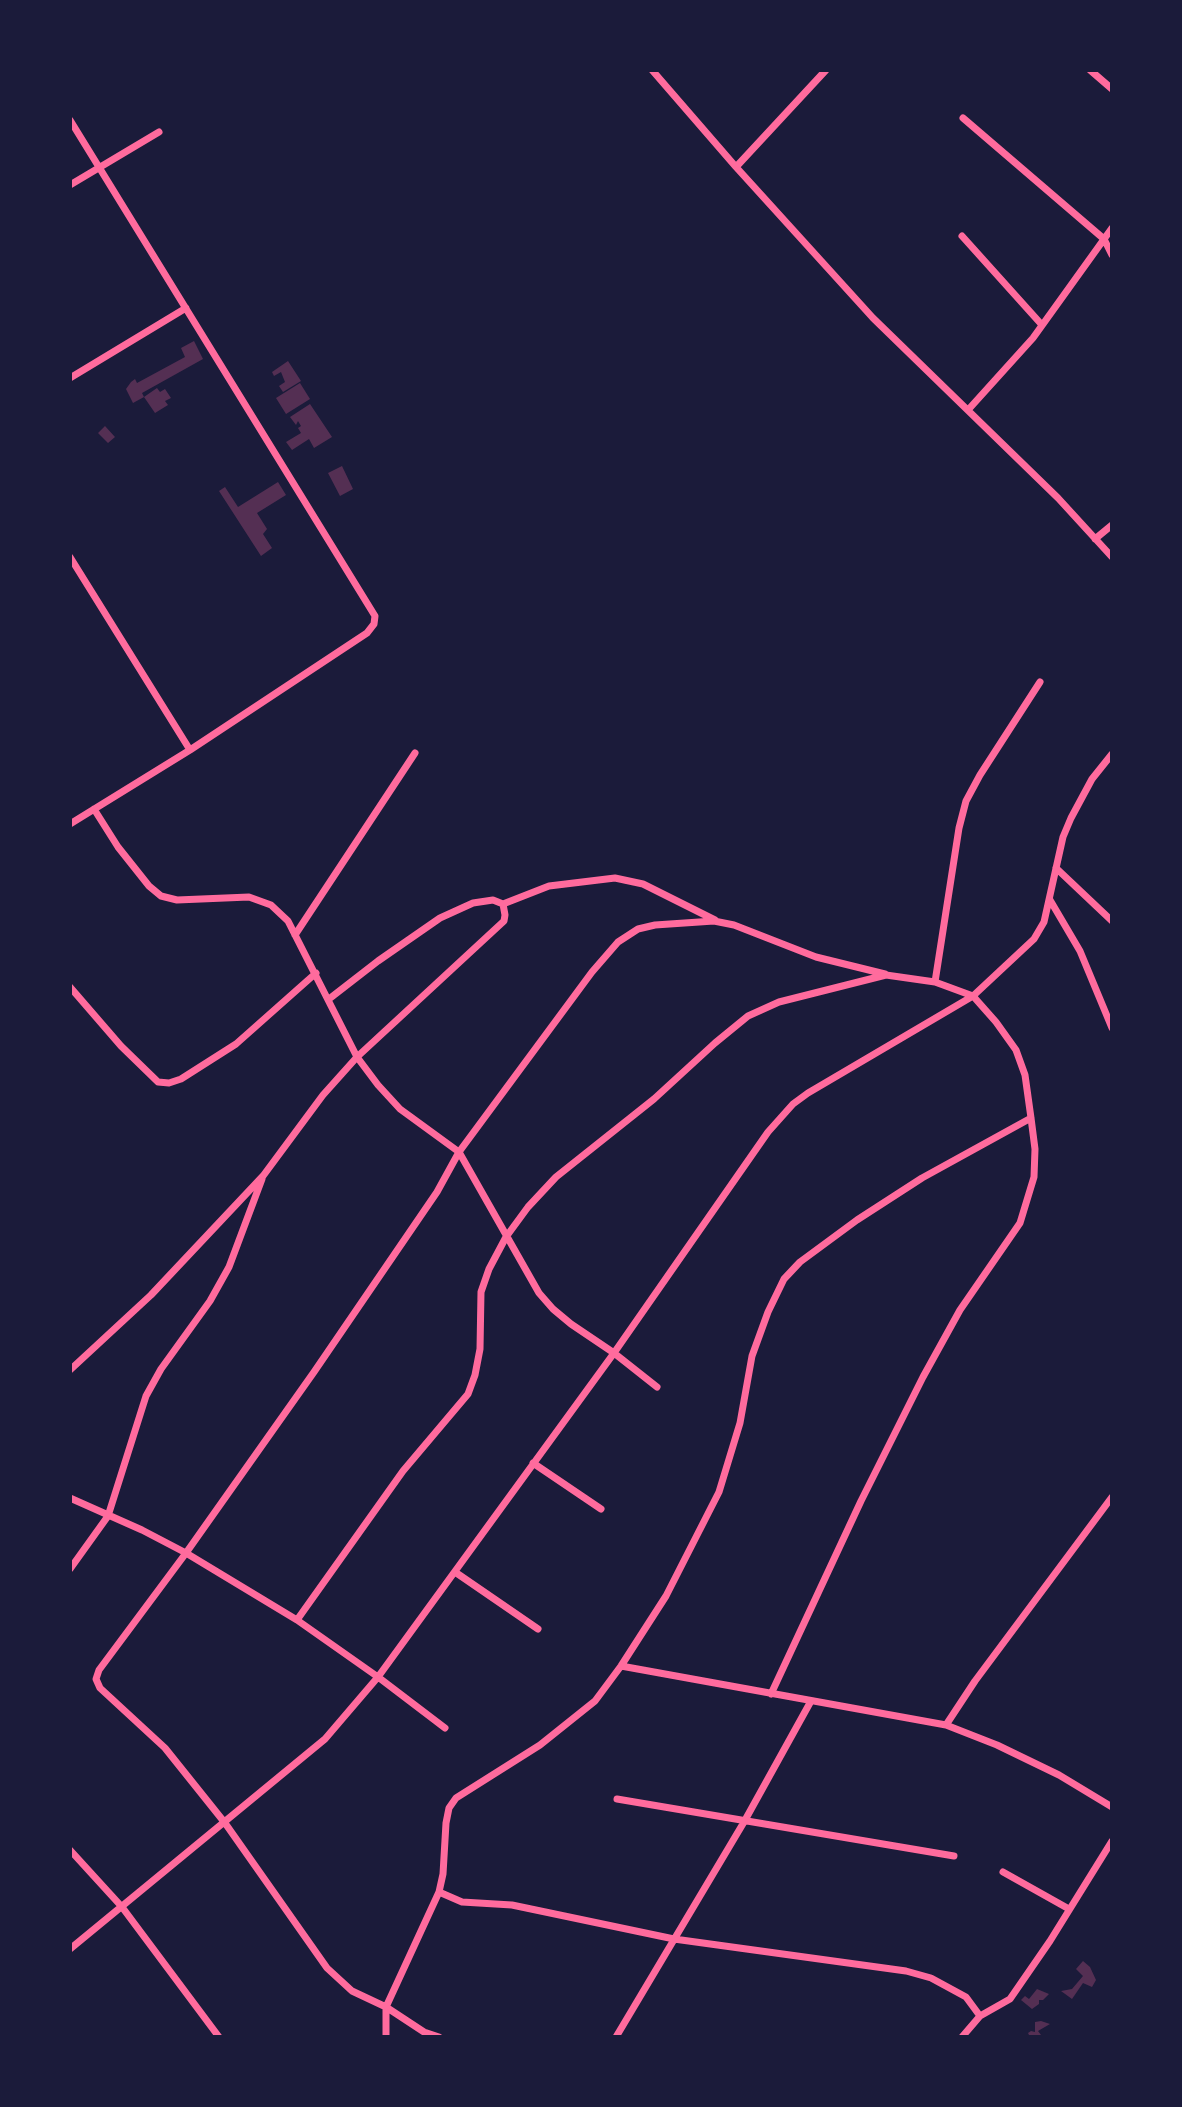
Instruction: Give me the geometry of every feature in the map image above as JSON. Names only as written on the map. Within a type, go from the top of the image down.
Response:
[{"type":"street","points":[[652,70],[873,318],[1058,498],[1112,557]]},
{"type":"street","points":[[736,167],[825,70]]},
{"type":"street","points":[[1090,70],[1112,89]]},
{"type":"street","points":[[963,118],[1104,239],[1112,255]]},
{"type":"street","points":[[70,120],[375,616],[374,624],[367,633],[190,750],[70,824]]},
{"type":"street","points":[[70,185],[159,132]]},
{"type":"street","points":[[968,410],[1042,325],[1112,228]]},
{"type":"street","points":[[962,236],[1042,325]]},
{"type":"street","points":[[70,377],[186,308]]},
{"type":"street","points":[[1095,539],[1112,525]]},
{"type":"street","points":[[70,557],[190,750]]},
{"type":"street","points":[[935,982],[959,828],[966,801],[1040,682]]},
{"type":"street","points":[[295,935],[415,754]]},
{"type":"street","points":[[70,1949],[325,1739],[378,1677],[614,1353],[768,1132],[793,1104],[973,996],[1034,939],[1044,922],[1063,838],[1071,818],[1092,779],[1112,754]]},
{"type":"street","points":[[94,809],[126,857],[149,886],[161,896],[177,901],[249,897],[271,905],[288,920],[357,1057],[377,1085],[400,1109],[458,1152],[539,1293],[571,1324],[657,1387]]},
{"type":"street","points":[[1056,868],[1112,921]]},
{"type":"street","points":[[329,999],[439,918],[484,900],[503,904],[549,887],[615,878],[643,884],[720,922],[769,937],[817,957],[886,975],[935,982],[973,996],[1016,1050],[1025,1075],[1035,1149],[1034,1177],[1020,1223],[960,1310],[923,1377],[861,1501],[771,1693]]},
{"type":"street","points":[[1050,900],[1080,951],[1112,1028]]},
{"type":"street","points":[[70,1370],[151,1295],[263,1175],[323,1096],[357,1057],[503,921],[503,904]]},
{"type":"street","points":[[439,2037],[422,2034],[386,2007],[352,1991],[327,1968],[225,1823],[165,1748],[100,1688],[96,1679],[99,1670],[186,1553],[379,1277],[437,1192],[458,1152],[592,972],[618,942],[638,929],[682,921],[720,922]]},
{"type":"street","points":[[70,987],[130,1055],[158,1082],[169,1083],[181,1079],[236,1044],[316,973]]},
{"type":"street","points":[[297,1620],[403,1471],[468,1394],[480,1349],[481,1292],[489,1269],[506,1237],[528,1207],[556,1177],[654,1099],[748,1016],[779,1002],[886,975]]},
{"type":"street","points":[[386,2037],[386,2007],[439,1892],[449,1808],[456,1798],[540,1745],[596,1701],[666,1596],[719,1492],[740,1423],[752,1356],[768,1312],[784,1279],[800,1262],[857,1220],[922,1178],[1031,1118]]},
{"type":"street","points":[[70,1569],[108,1516],[146,1396],[161,1368],[210,1301],[229,1267],[263,1175]]},
{"type":"street","points":[[533,1464],[601,1509]]},
{"type":"street","points":[[946,1725],[975,1681],[1112,1497]]},
{"type":"street","points":[[70,1498],[186,1553],[297,1620],[445,1728]]},
{"type":"street","points":[[455,1572],[537,1629]]},
{"type":"street","points":[[621,1667],[946,1725],[997,1745],[1059,1775],[1112,1807]]},
{"type":"street","points":[[616,2037],[744,1822],[811,1701]]},
{"type":"street","points":[[617,1799],[954,1856]]},
{"type":"street","points":[[962,2037],[980,2017],[1010,1999],[1112,1840]]},
{"type":"street","points":[[70,1850],[121,1907],[219,2037]]},
{"type":"street","points":[[1003,1872],[1069,1909]]},
{"type":"street","points":[[439,1892],[462,1902],[512,1905],[674,1939],[906,1970],[931,1978],[965,1997],[980,2017]]},
{"type":"building","points":[[194,341],[203,359],[142,393],[144,397],[133,403],[126,389],[131,382],[135,379],[137,383],[185,357],[181,348]]},
{"type":"building","points":[[288,361],[301,381],[283,392],[279,386],[285,382],[281,372],[274,376],[272,372]]},
{"type":"building","points":[[300,383],[310,399],[286,414],[276,398]]},
{"type":"building","points":[[157,388],[160,392],[165,389],[171,398],[165,401],[168,405],[155,413],[144,397]]},
{"type":"building","points":[[310,404],[332,437],[314,448],[309,439],[292,450],[286,442],[301,433],[298,428],[301,426],[298,421],[296,425],[290,417]]},
{"type":"building","points":[[105,426],[115,437],[108,443],[98,433]]},
{"type":"building","points":[[342,466],[353,489],[340,496],[328,473]]},
{"type":"building","points":[[278,482],[286,495],[257,513],[267,529],[263,534],[272,548],[261,556],[219,491],[225,487],[238,507]]},
{"type":"building","points":[[1083,1961],[1090,1967],[1096,1980],[1092,1987],[1083,1983],[1072,1999],[1061,1991],[1072,1989],[1083,1976],[1076,1969]]},
{"type":"building","points":[[1037,1989],[1049,1994],[1039,2000],[1039,2004],[1032,2009],[1021,2000],[1025,1996],[1029,1999]]},
{"type":"building","points":[[1035,2022],[1050,2024],[1038,2031],[1041,2035],[1030,2037],[1028,2033],[1035,2032]]}]
